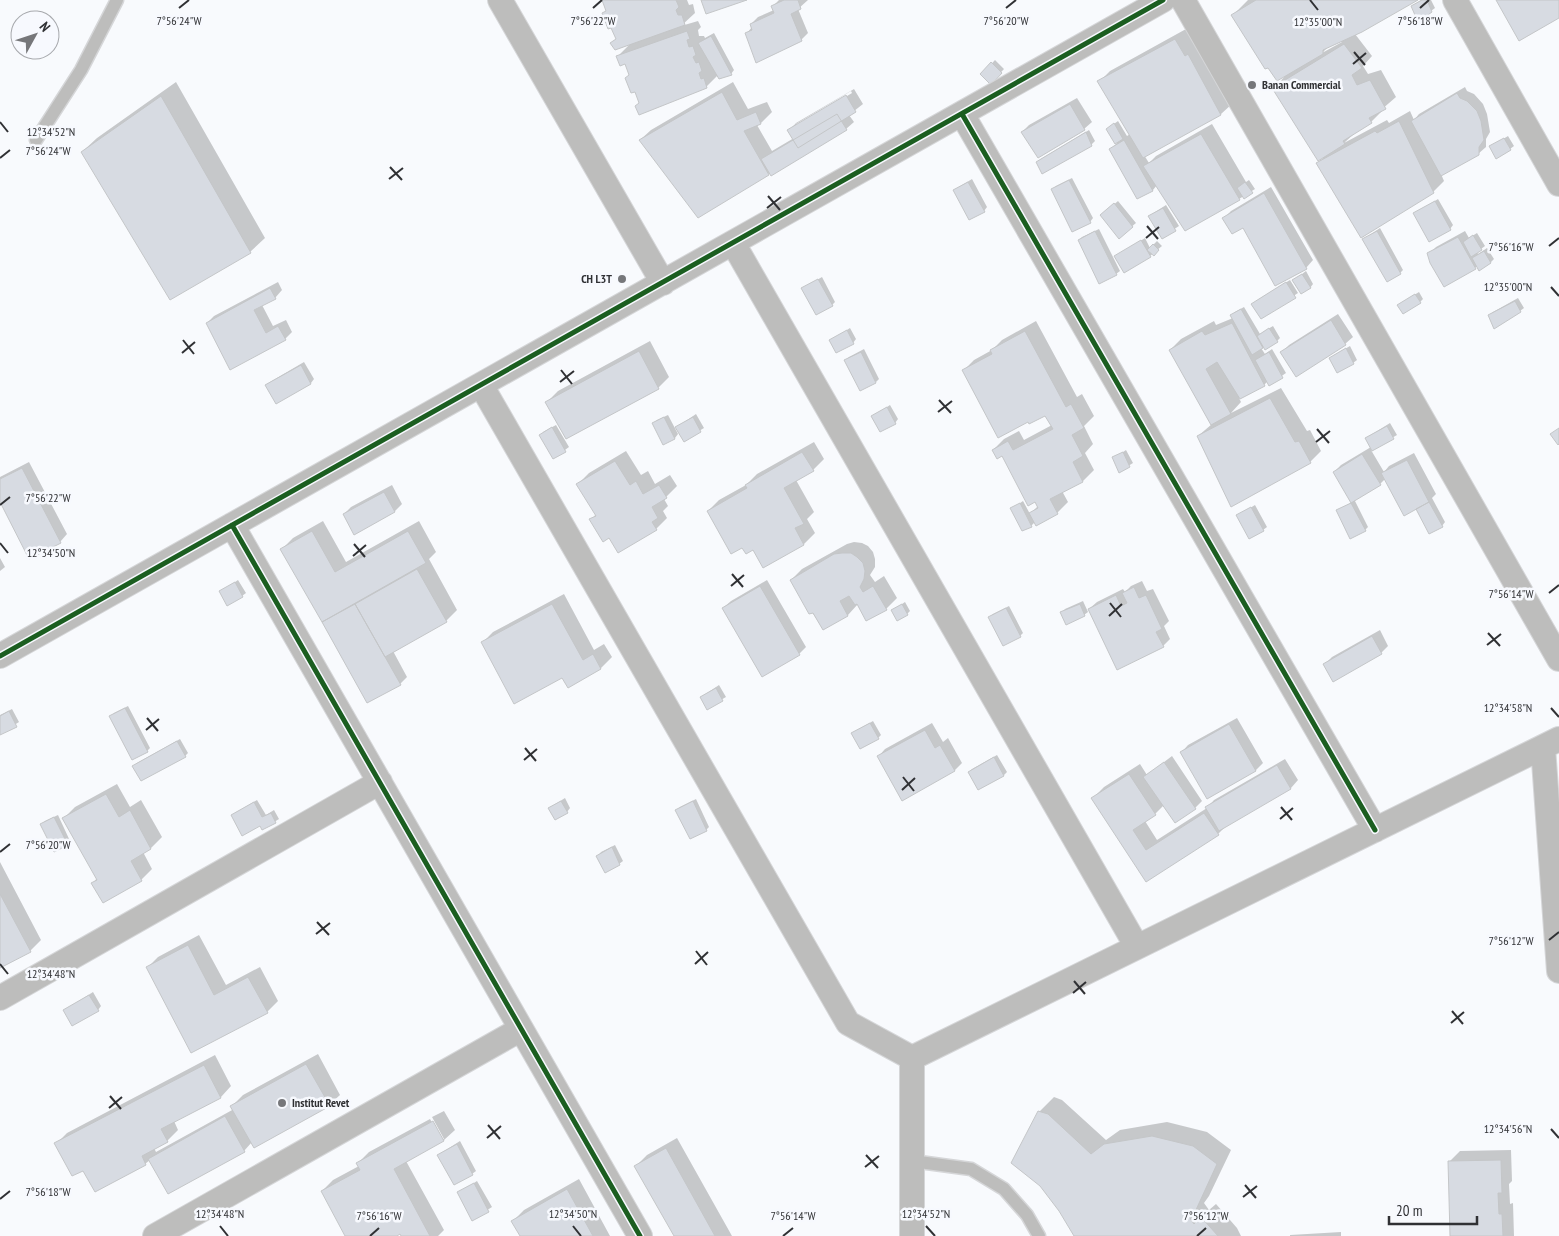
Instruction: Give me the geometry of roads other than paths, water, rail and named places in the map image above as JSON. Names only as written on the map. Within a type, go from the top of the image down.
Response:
[{"type":"street","points":[[500,0],[663,282]]},
{"type":"street","points":[[0,656],[1162,0]]},
{"type":"street","points":[[1183,0],[1559,659]]},
{"type":"street","points":[[1455,0],[1559,184]]},
{"type":"street","points":[[962,114],[1374,830]]},
{"type":"street","points":[[733,243],[1137,947]]},
{"type":"street","points":[[481,385],[848,1023],[912,1058]]},
{"type":"street","points":[[232,525],[640,1236]]},
{"type":"street","points":[[912,1058],[1551,743],[1559,971]]},
{"type":"street","points":[[0,998],[380,782]]},
{"type":"street","points":[[154,1236],[521,1029]]},
{"type":"street","points":[[912,1058],[912,1236]]},
{"type":"lane","points":[[36,140],[81,70],[118,0]]},
{"type":"lane","points":[[912,1161],[972,1170],[1004,1189],[1027,1215],[1039,1236]]},
{"type":"place","name":"Banan Commercial","points":[[1252,85]]},
{"type":"place","name":"CH L3T","points":[[622,279]]},
{"type":"place","name":"Institut Revet","points":[[282,1103]]}]
